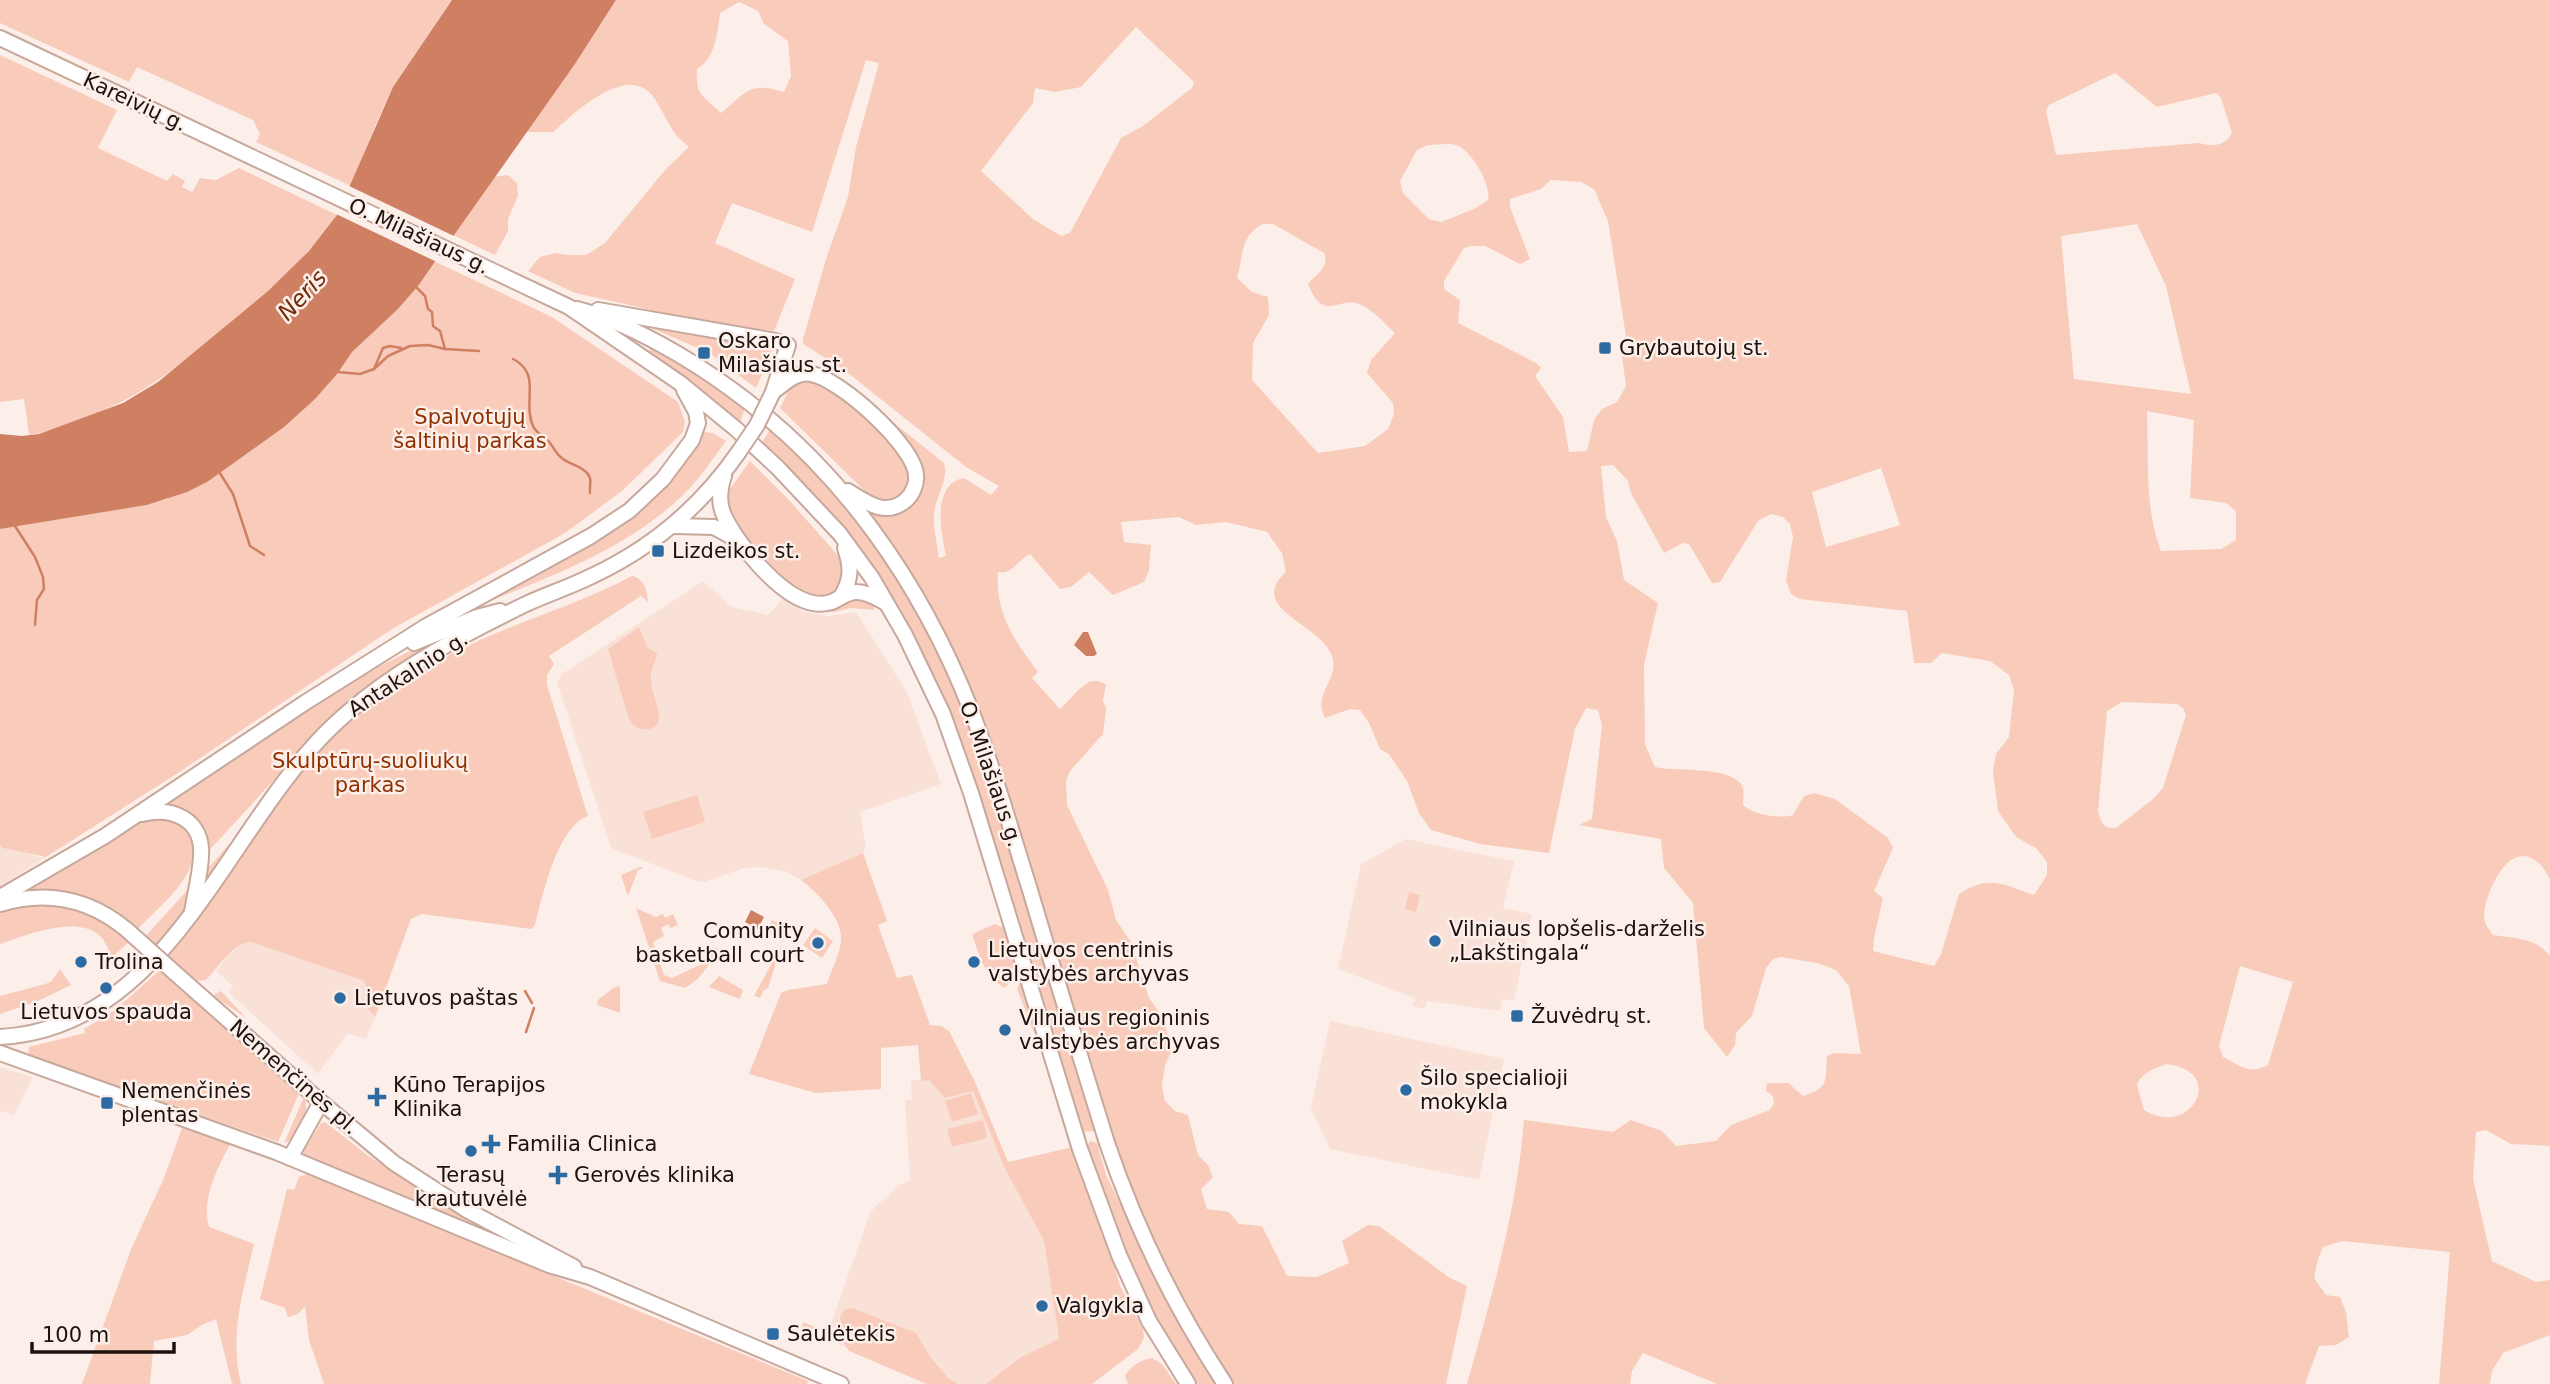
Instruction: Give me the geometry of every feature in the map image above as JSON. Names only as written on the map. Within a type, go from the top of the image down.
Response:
[{"type":"main road","name":"Kareivių g.","points":[[0,38],[270,165]]},
{"type":"main road","name":"O. Milašiaus g.","points":[[270,165],[569,307],[680,383],[736,429],[778,468],[839,534],[872,578],[921,665],[958,754],[1080,1149],[1138,1300],[1188,1384]]},
{"type":"main road","name":"O. Milašiaus g.","points":[[569,307],[595,314],[673,352],[716,378],[779,427],[838,485],[887,550],[920,603],[971,708],[998,785],[1107,1143],[1142,1236],[1174,1299],[1225,1384]]},
{"type":"main road","name":"Antakalnio g.","points":[[0,1037],[26,1034],[71,1021],[103,1003],[145,967],[192,913],[286,776],[339,719],[392,679],[427,657],[527,603],[604,570],[674,526],[698,504],[726,471],[757,425],[773,392],[788,345],[601,310],[569,307]]},
{"type":"main road","points":[[773,392],[800,374],[812,373],[840,388],[884,426],[907,453],[917,477],[910,496],[895,507],[886,509],[873,507],[838,485]]},
{"type":"main road","name":"Antakalnio g.","points":[[0,897],[73,855],[425,627],[592,536],[646,497],[679,459],[696,431],[696,412],[680,383]]},
{"type":"main road","points":[[726,471],[720,491],[721,502],[736,539]]},
{"type":"main road","points":[[674,526],[714,527],[736,539],[766,572],[795,596],[817,604],[860,591],[869,593],[887,604]]},
{"type":"main road","points":[[839,534],[851,566],[850,578],[842,595]]},
{"type":"main road","points":[[368,663],[477,617],[527,603]]},
{"type":"main road","points":[[134,816],[153,811],[174,813],[183,816],[195,830],[201,847],[201,857],[192,913]]},
{"type":"main road","name":"Nemenčinės pl.","points":[[0,904],[38,897],[75,900],[103,912],[127,930],[375,1148],[465,1209],[554,1254],[590,1277]]},
{"type":"main road","name":"Nemenčinės pl.","points":[[0,1053],[290,1158],[549,1265],[590,1277],[841,1384]]},
{"type":"main road","points":[[290,1158],[321,1102]]},
{"type":"main road","points":[[1080,1149],[1083,1139],[1091,1135],[1101,1136],[1107,1143]]},
{"type":"shaded area","points":[[703,581],[732,607],[768,615],[783,598],[804,612],[814,614],[828,616],[856,612],[907,692],[941,784],[860,812],[866,847],[863,853],[801,880],[786,872],[762,867],[744,868],[705,882],[696,881],[611,848],[557,682],[562,674]]},
{"type":"shaded area","name":"Vilniaus lopšelis-darželis „Lakštingala“","points":[[1406,839],[1514,861],[1503,908],[1532,914],[1514,1001],[1502,999],[1500,1011],[1427,1001],[1425,1009],[1413,1006],[1415,998],[1338,969],[1361,864]]},
{"type":"shaded area","points":[[0,845],[39,857],[46,857],[0,886]]},
{"type":"shaded area","points":[[244,942],[251,942],[364,981],[369,994],[367,1008],[375,1017],[366,1039],[347,1034],[318,1074],[228,992],[233,986],[216,971],[227,956]]},
{"type":"shaded area","name":"Šilo specialioji mokykla","points":[[1330,1021],[1504,1059],[1479,1180],[1330,1149],[1311,1108]]},
{"type":"shaded area","points":[[0,1067],[33,1077],[14,1115],[0,1111]]},
{"type":"shaded area","points":[[911,1080],[929,1080],[973,1091],[1005,1169],[1044,1241],[1059,1339],[1021,1357],[986,1384],[925,1384],[826,1338],[870,1213],[901,1184],[910,1181],[905,1100],[912,1100]]},
{"type":"green space","points":[[0,0],[452,0],[393,87],[351,186],[256,142],[260,134],[253,120],[137,67],[129,82],[0,23]]},
{"type":"green space","points":[[616,0],[2550,0],[2550,879],[2538,862],[2526,856],[2516,857],[2500,872],[2489,895],[2484,915],[2493,935],[2531,942],[2550,956],[2550,1146],[2511,1144],[2486,1130],[2476,1132],[2473,1179],[2492,1261],[2536,1282],[2550,1280],[2550,1335],[2503,1353],[2492,1371],[2490,1384],[2439,1384],[2450,1252],[2342,1241],[2323,1247],[2314,1278],[2326,1295],[2340,1297],[2346,1312],[2349,1337],[2336,1345],[2319,1346],[2305,1384],[1717,1384],[1643,1353],[1632,1371],[1630,1384],[1467,1384],[1509,1220],[1524,1120],[1613,1132],[1631,1120],[1662,1131],[1676,1146],[1716,1141],[1731,1125],[1770,1110],[1774,1103],[1773,1096],[1766,1091],[1767,1083],[1788,1083],[1803,1096],[1822,1086],[1826,1077],[1827,1056],[1834,1053],[1861,1054],[1849,986],[1836,970],[1817,963],[1781,957],[1773,959],[1766,968],[1752,1016],[1736,1033],[1735,1045],[1727,1057],[1704,1028],[1693,903],[1664,868],[1661,839],[1579,825],[1592,819],[1602,725],[1598,710],[1586,708],[1575,729],[1549,853],[1480,844],[1431,830],[1419,813],[1407,781],[1389,754],[1380,749],[1360,710],[1350,709],[1325,718],[1322,699],[1332,675],[1332,658],[1319,638],[1278,604],[1274,594],[1276,584],[1286,572],[1282,553],[1267,532],[1226,522],[1196,525],[1179,517],[1121,522],[1124,542],[1151,545],[1149,571],[1144,582],[1113,595],[1089,572],[1071,587],[1060,589],[1030,554],[1012,569],[998,572],[998,587],[1008,625],[1038,672],[1032,678],[1060,709],[1087,683],[1100,681],[1106,685],[1103,734],[1070,771],[1066,781],[1067,805],[1108,890],[1116,920],[1131,942],[1149,998],[1164,1019],[1171,1052],[1165,1065],[1162,1086],[1165,1101],[1175,1111],[1188,1115],[1198,1155],[1208,1165],[1213,1177],[1201,1189],[1207,1209],[1229,1212],[1239,1224],[1262,1226],[1287,1276],[1317,1277],[1349,1263],[1342,1241],[1368,1225],[1379,1226],[1450,1278],[1467,1286],[1446,1384],[1231,1384],[1169,1277],[1138,1212],[1105,1118],[997,767],[868,513],[886,514],[922,479],[874,407],[944,463],[944,482],[934,513],[939,558],[946,556],[941,511],[942,499],[947,489],[964,478],[991,495],[999,486],[966,467],[843,369],[803,344],[826,259],[848,197],[856,147],[879,63],[866,60],[812,232],[732,203],[715,243],[795,279],[774,331],[710,323],[575,293],[528,271],[540,257],[555,253],[586,255],[605,243],[665,170],[689,147],[673,131],[651,94],[640,87],[627,85],[599,95],[553,132],[526,132],[575,64]],"holes":[[[739,2],[758,11],[764,24],[788,41],[791,76],[784,92],[763,88],[749,90],[721,113],[705,98],[697,84],[697,69],[712,52],[720,13]],[[1136,27],[1194,82],[1192,88],[1143,126],[1121,138],[1070,233],[1061,236],[1033,219],[981,171],[1033,103],[1035,88],[1055,92],[1081,87]],[[2115,73],[2157,107],[2216,93],[2221,98],[2232,133],[2226,141],[2214,145],[2199,143],[2056,155],[2046,111],[2049,105]],[[1446,144],[1462,148],[1474,160],[1487,186],[1488,200],[1474,209],[1441,222],[1429,219],[1403,193],[1400,181],[1417,150],[1428,145]],[[1551,180],[1581,182],[1594,189],[1608,221],[1627,343],[1622,357],[1626,386],[1617,402],[1602,409],[1594,420],[1587,451],[1569,452],[1563,417],[1535,376],[1541,368],[1458,323],[1460,300],[1444,289],[1444,281],[1464,248],[1485,246],[1520,264],[1530,259],[1510,207],[1510,199],[1541,189]],[[1263,224],[1273,224],[1324,253],[1325,263],[1322,270],[1308,284],[1320,303],[1326,306],[1351,302],[1359,304],[1374,313],[1395,333],[1371,360],[1367,373],[1393,403],[1394,414],[1388,429],[1365,446],[1318,453],[1252,380],[1253,343],[1269,315],[1268,297],[1252,292],[1237,278],[1250,234]],[[2137,224],[2166,286],[2191,394],[2074,379],[2061,236]],[[2147,411],[2194,420],[2190,498],[2226,503],[2236,511],[2236,540],[2221,549],[2161,551],[2152,517]],[[1613,465],[1628,481],[1631,493],[1664,553],[1683,543],[1689,544],[1712,583],[1720,582],[1758,521],[1771,514],[1783,517],[1790,524],[1793,537],[1786,580],[1791,594],[1800,599],[1907,611],[1914,663],[1931,663],[1942,653],[1990,661],[2009,675],[2014,690],[2009,737],[1996,754],[1993,771],[1998,811],[2016,837],[2036,848],[2047,862],[2047,875],[2034,895],[1996,883],[1979,884],[1959,894],[1941,954],[1934,966],[1873,951],[1883,898],[1874,891],[1893,848],[1888,838],[1835,799],[1814,793],[1804,796],[1793,815],[1767,815],[1743,805],[1743,788],[1729,776],[1655,767],[1645,745],[1644,665],[1658,603],[1624,580],[1617,541],[1606,517],[1601,466]],[[1881,468],[1900,525],[1826,547],[1812,492]],[[2122,702],[2177,704],[2183,708],[2186,715],[2163,788],[2116,828],[2106,826],[2098,812],[2107,711]],[[2240,966],[2293,982],[2268,1065],[2255,1069],[2240,1066],[2223,1057],[2219,1046]],[[2167,1064],[2185,1069],[2196,1079],[2199,1090],[2196,1101],[2188,1110],[2176,1116],[2161,1117],[2144,1110],[2137,1085],[2142,1077]]]},
{"type":"green space","points":[[0,55],[117,110],[98,148],[167,181],[173,174],[185,181],[182,187],[192,192],[200,178],[216,180],[239,168],[337,215],[305,256],[280,280],[163,376],[100,412],[52,430],[29,435],[24,399],[0,402]]},
{"type":"green space","points":[[508,175],[517,183],[518,196],[508,219],[508,231],[495,255],[453,235],[493,177]]},
{"type":"green space","name":"Spalvotųjų šaltinių parkas","points":[[436,262],[552,317],[678,402],[685,422],[683,432],[622,491],[565,533],[392,629],[181,771],[46,857],[3,848],[0,845],[0,529],[147,505],[167,499],[325,386],[352,352],[397,310]]},
{"type":"green space","points":[[640,323],[720,339],[774,343],[768,364],[764,366],[731,363],[727,365],[709,353]]},
{"type":"green space","points":[[650,348],[717,387],[745,407],[741,420],[737,422],[675,371],[649,354]]},
{"type":"green space","points":[[738,370],[763,372],[756,388],[737,374]]},
{"type":"green space","points":[[803,378],[845,400],[884,435],[910,472],[911,480],[903,493],[884,504],[871,497],[780,408],[791,386]]},
{"type":"green space","points":[[771,427],[839,498],[889,564],[926,625],[972,727],[1097,1132],[1086,1131],[1081,1134],[950,715],[933,675],[894,602],[847,535],[793,473],[762,443]]},
{"type":"green space","points":[[704,432],[713,433],[726,441],[694,483],[659,516],[634,534],[581,563],[468,610],[584,548],[628,519],[664,487]]},
{"type":"green space","points":[[750,461],[841,559],[844,569],[840,590],[827,597],[812,598],[792,588],[736,526],[727,510],[727,493]]},
{"type":"green space","name":"Skulptūrų-suoliukų parkas","points":[[632,576],[639,579],[644,586],[648,602],[641,596],[549,656],[554,664],[547,675],[547,685],[588,816],[577,823],[560,847],[547,880],[535,925],[531,929],[422,914],[411,919],[375,1017],[367,1008],[369,994],[364,981],[251,942],[232,951],[206,980],[194,981],[165,955],[287,787],[334,736],[373,702],[447,656]]},
{"type":"green space","points":[[856,595],[872,603],[875,610],[816,610]]},
{"type":"green space","points":[[469,627],[347,707],[282,771],[206,854],[188,816],[164,804],[354,679],[416,648]]},
{"type":"green space","points":[[639,627],[648,648],[657,653],[651,680],[659,718],[656,726],[649,729],[636,727],[628,716],[608,649]]},
{"type":"green space","points":[[697,795],[705,822],[652,839],[643,812]]},
{"type":"green space","points":[[151,815],[181,823],[191,838],[193,853],[183,881],[138,929],[109,908],[81,895],[51,891],[15,894]]},
{"type":"green space","points":[[241,831],[201,892],[203,874]]},
{"type":"green space","points":[[863,853],[887,921],[878,925],[897,978],[912,975],[930,1025],[941,1026],[949,1031],[975,1082],[1008,1162],[1073,1147],[1120,1286],[1143,1329],[1144,1338],[1138,1349],[1092,1384],[986,1384],[1021,1357],[1059,1339],[1044,1241],[1005,1169],[973,1091],[945,1098],[929,1080],[921,1081],[918,1045],[881,1048],[881,1089],[816,1093],[749,1074],[781,993],[827,984],[840,948],[841,937],[837,921],[814,891],[801,880]]},
{"type":"green space","points":[[640,867],[644,868],[638,870],[628,896],[621,875]]},
{"type":"green space","points":[[191,886],[186,911],[157,948],[145,937]]},
{"type":"green space","points":[[1409,892],[1420,895],[1416,912],[1405,909]]},
{"type":"green space","points":[[40,904],[66,907],[88,914],[109,925],[129,942],[110,959],[105,942],[95,932],[81,927],[47,929],[0,944],[0,911]]},
{"type":"green space","points":[[636,908],[656,917],[663,914],[665,918],[673,914],[678,925],[670,928],[668,924],[661,928],[664,936],[653,942],[664,975],[672,978],[706,962],[714,947],[720,950],[698,979],[685,988],[660,981]]},
{"type":"green space","points":[[772,920],[790,929],[783,941],[766,931]]},
{"type":"green space","points":[[995,924],[1004,928],[1017,970],[1005,988],[988,972],[972,934]]},
{"type":"green space","name":"Comunity basketball court","points":[[815,928],[833,941],[822,958],[803,945]]},
{"type":"green space","points":[[782,944],[768,988],[760,998],[754,996]]},
{"type":"green space","points":[[60,969],[71,985],[36,1002],[0,1014],[0,996],[51,982]]},
{"type":"green space","points":[[161,969],[300,1091],[278,1142],[28,1056],[29,1047],[85,1033],[84,1029],[115,1010]]},
{"type":"green space","points":[[719,976],[743,990],[740,999],[709,987]]},
{"type":"green space","points":[[1020,982],[1045,1051],[1042,1053],[1017,989]]},
{"type":"green space","points":[[620,986],[620,1013],[597,1005],[598,1000]]},
{"type":"green space","points":[[221,991],[246,1018],[215,997],[215,994]]},
{"type":"green space","points":[[971,1093],[978,1114],[952,1122],[945,1101]]},
{"type":"green space","points":[[304,1097],[306,1110],[303,1124],[295,1136],[284,1143]]},
{"type":"green space","points":[[983,1120],[987,1138],[952,1147],[947,1129]]},
{"type":"green space","points":[[325,1122],[367,1155],[449,1208],[512,1242],[511,1244],[305,1157],[303,1151],[321,1123]]},
{"type":"green space","points":[[183,1125],[232,1141],[212,1183],[207,1216],[209,1227],[254,1244],[237,1331],[236,1348],[241,1384],[232,1384],[216,1319],[187,1335],[154,1341],[150,1384],[82,1384],[132,1247],[164,1178]]},
{"type":"green space","points":[[1090,1141],[1097,1143],[1106,1175],[1157,1280],[1217,1384],[1195,1384],[1150,1307],[1129,1264],[1086,1148]]},
{"type":"green space","points":[[307,1174],[808,1381],[807,1384],[324,1384],[309,1340],[305,1306],[298,1314],[288,1317],[285,1308],[260,1299],[287,1189],[294,1190],[299,1177]]},
{"type":"green space","points":[[852,1308],[916,1333],[931,1358],[948,1378],[958,1384],[927,1384],[849,1351],[844,1343],[840,1317],[845,1309]]},
{"type":"green space","points":[[803,1322],[820,1329],[816,1340],[800,1335]]},
{"type":"green space","points":[[1152,1358],[1162,1364],[1176,1384],[1128,1384],[1125,1376],[1130,1370],[1140,1362]]},
{"type":"water","name":"Neris","points":[[452,0],[616,0],[575,64],[418,286],[397,310],[352,352],[315,399],[284,427],[207,482],[187,492],[147,505],[0,529],[0,434],[39,434],[123,403],[158,382],[268,291],[309,251],[337,215],[393,87]]},
{"type":"water","points":[[1083,632],[1088,632],[1097,654],[1094,656],[1086,656],[1074,645]]},
{"type":"water","points":[[751,910],[764,917],[758,929],[745,922]]},
{"type":"pier","points":[[347,185],[456,237],[439,263],[334,213]]},
{"type":"waterway","points":[[416,287],[425,296],[428,309],[432,312],[433,326],[440,331],[445,349]]},
{"type":"waterway","points":[[338,372],[360,374],[374,369],[388,356],[410,346],[428,345],[479,351]]},
{"type":"waterway","points":[[374,369],[383,348],[401,348]]},
{"type":"waterway","points":[[513,359],[522,365],[527,373],[529,409],[534,428],[560,457],[589,475],[590,493]]},
{"type":"waterway","points":[[218,470],[233,494],[250,546],[264,555]]},
{"type":"waterway","points":[[15,526],[35,557],[43,577],[44,589],[37,600],[35,625]]},
{"type":"waterway","points":[[525,991],[532,1003]]},
{"type":"waterway","points":[[526,1032],[534,1008]]},
{"type":"place","name":"Grybautojų st.","points":[[1605,348]]},
{"type":"place","name":"Oskaro Milašiaus st.","points":[[704,353]]},
{"type":"place","name":"Lizdeikos st.","points":[[658,551]]},
{"type":"place","name":"Vilniaus lopšelis-darželis „Lakštingala“","points":[[1435,941]]},
{"type":"place","name":"Comunity basketball court","points":[[818,943]]},
{"type":"place","name":"Trolina","points":[[81,962]]},
{"type":"place","name":"Lietuvos centrinis valstybės archyvas","points":[[974,962]]},
{"type":"place","name":"Lietuvos spauda","points":[[106,988]]},
{"type":"place","name":"Lietuvos paštas","points":[[340,998]]},
{"type":"place","name":"Žuvėdrų st.","points":[[1517,1016]]},
{"type":"place","name":"Vilniaus regioninis valstybės archyvas","points":[[1005,1030]]},
{"type":"place","name":"Šilo specialioji mokykla","points":[[1406,1090]]},
{"type":"place","name":"Kūno Terapijos Klinika","points":[[377,1097]]},
{"type":"place","name":"Nemenčinės plentas","points":[[107,1103]]},
{"type":"place","name":"Familia Clinica","points":[[491,1144]]},
{"type":"place","name":"Terasų krautuvėlė","points":[[471,1151]]},
{"type":"place","name":"Gerovės klinika","points":[[558,1175]]},
{"type":"place","name":"Valgykla","points":[[1042,1306]]},
{"type":"place","name":"Saulėtekis","points":[[773,1334]]}]
